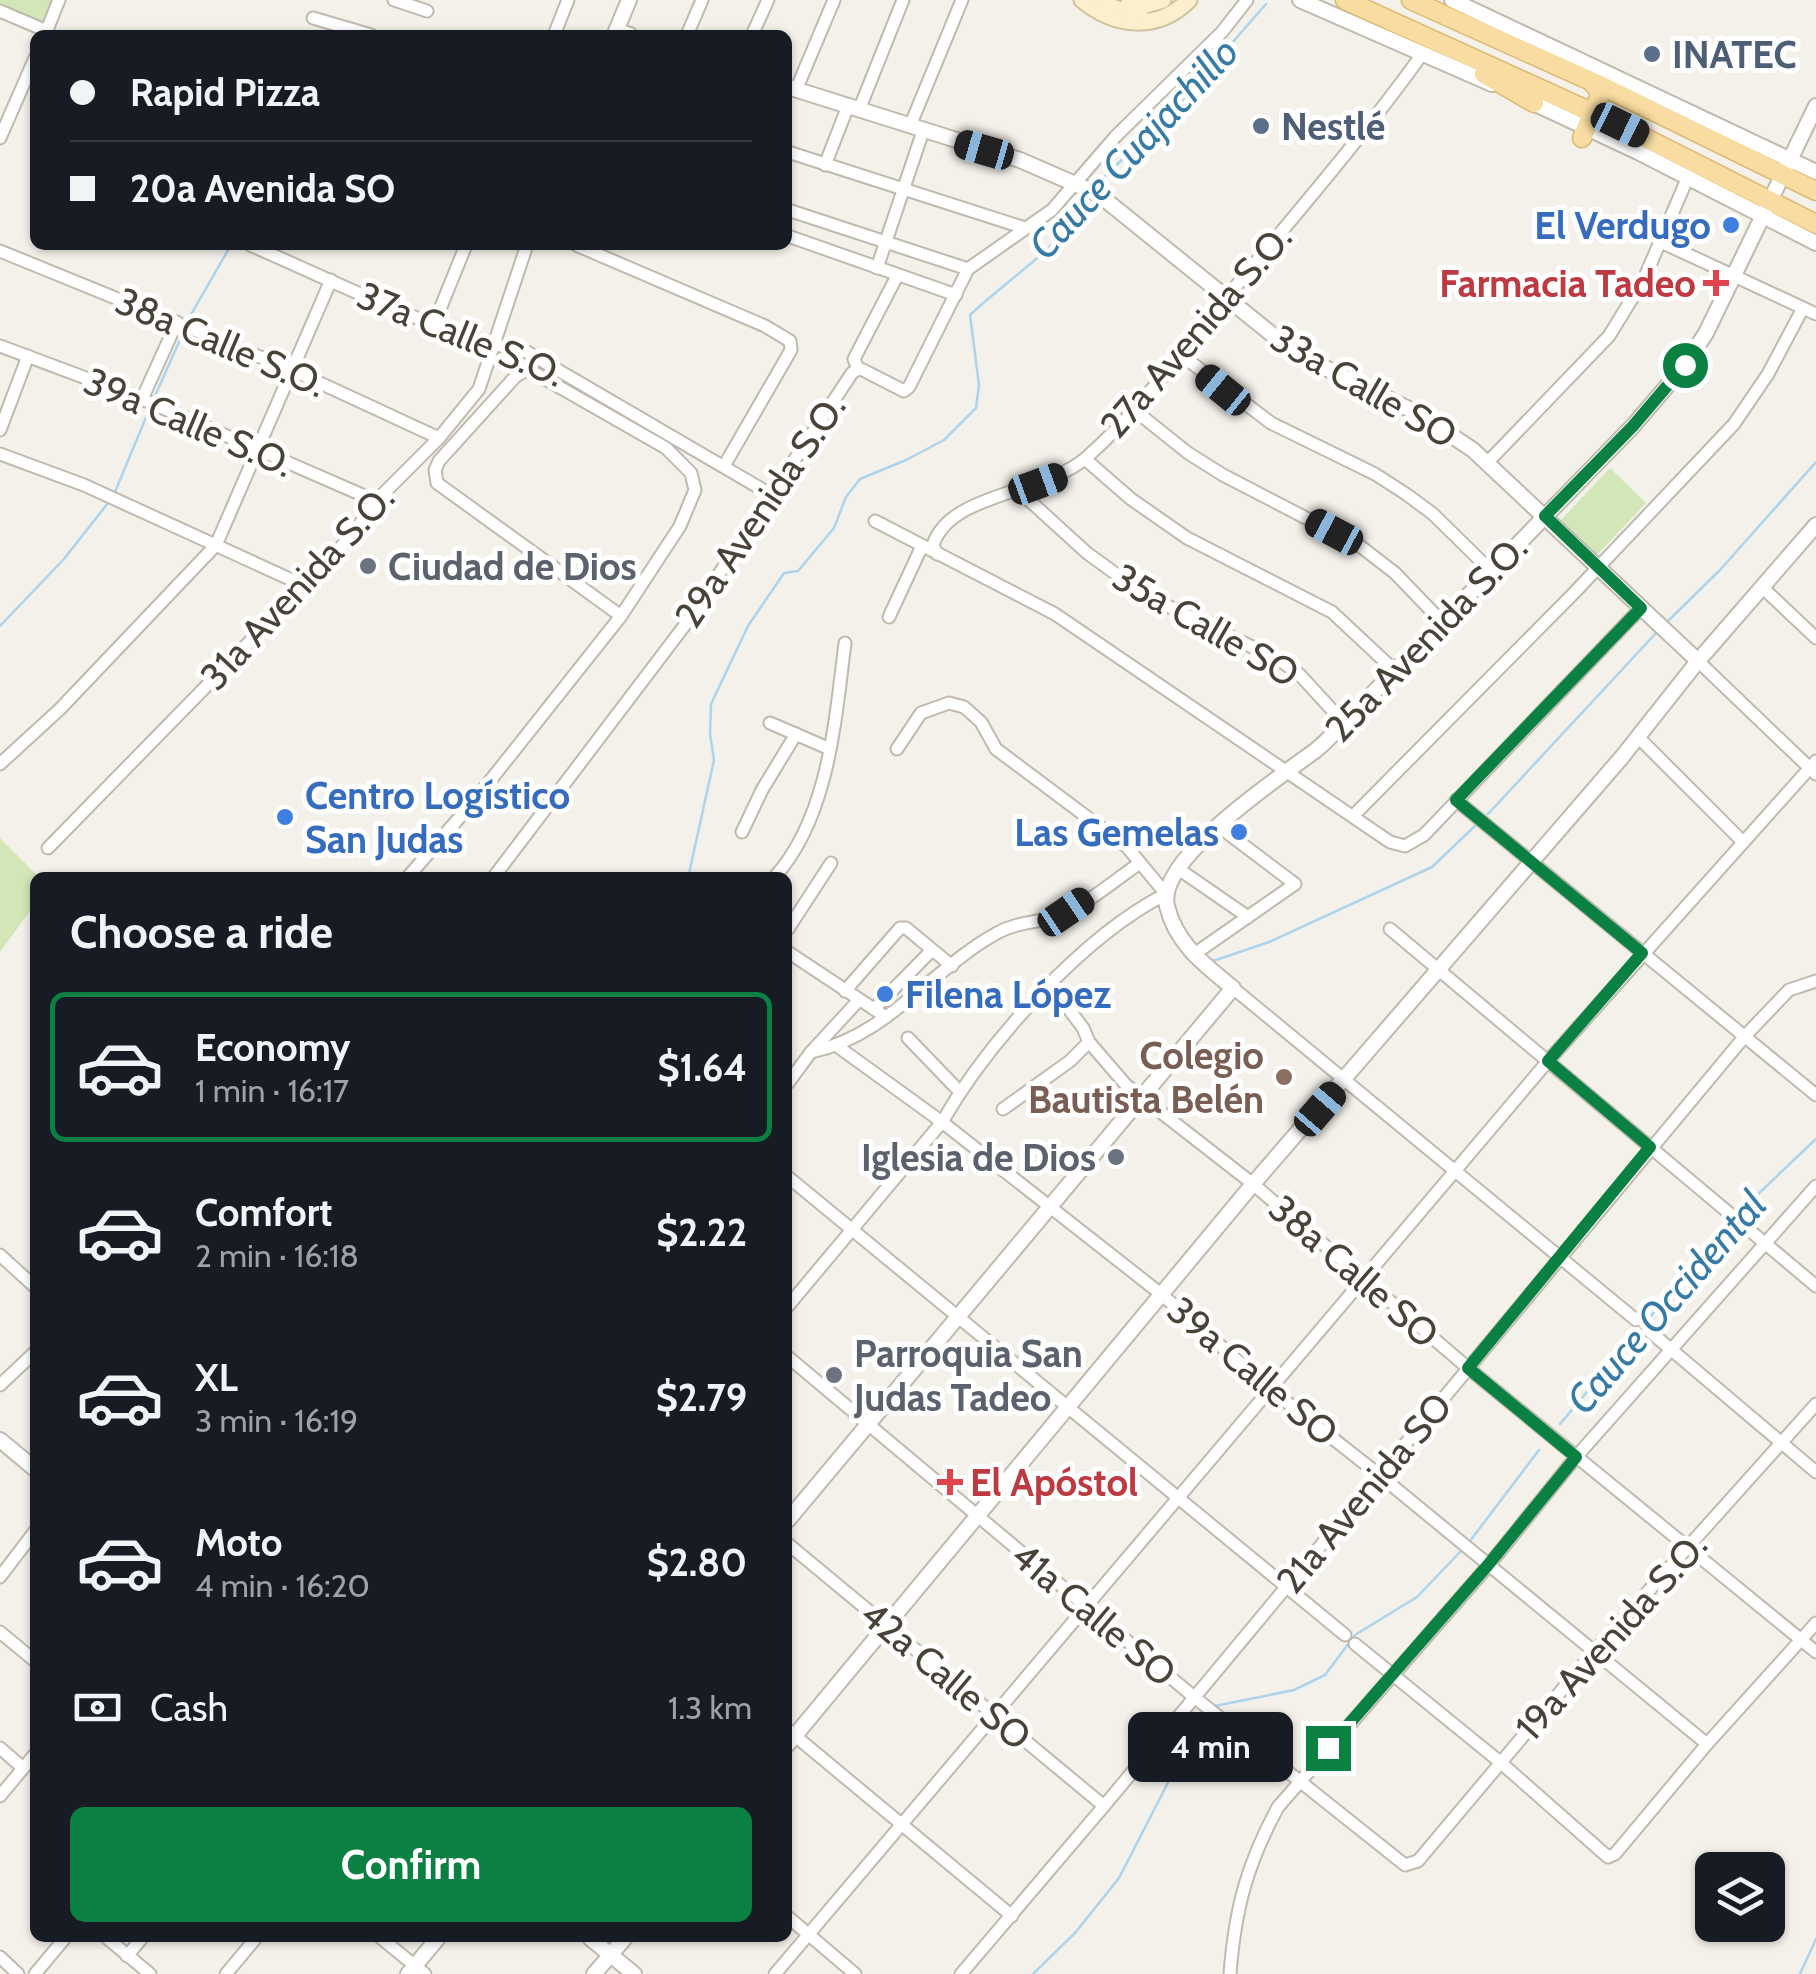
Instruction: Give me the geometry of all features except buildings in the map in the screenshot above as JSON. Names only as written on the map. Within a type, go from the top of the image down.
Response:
[{"type":"main road","points":[[1082,0],[1109,18],[1137,23],[1167,17],[1189,0]]},
{"type":"main road","points":[[1102,0],[1135,14],[1152,12],[1176,0]]},
{"type":"main road","points":[[1116,0],[1138,6],[1163,0]]},
{"type":"main road","points":[[1345,0],[1587,126],[1767,208],[1816,224]]},
{"type":"main road","points":[[1411,0],[1786,166],[1816,191]]},
{"type":"main road","points":[[1434,0],[1495,29],[1556,65]]},
{"type":"main road","points":[[1370,11],[1534,104]]},
{"type":"main road","points":[[1587,126],[1601,93],[1592,82]]},
{"type":"street","points":[[47,30],[59,0]]},
{"type":"street","points":[[394,0],[428,11]]},
{"type":"street","points":[[556,30],[568,0]]},
{"type":"street","points":[[621,30],[628,0]]},
{"type":"street","points":[[689,30],[702,0]]},
{"type":"street","points":[[754,30],[768,0]]},
{"type":"street","points":[[792,88],[834,0]]},
{"type":"street","points":[[825,164],[902,0]]},
{"type":"street","points":[[878,268],[916,128],[962,0]]},
{"type":"street","name":"29a Avenida S.O.","points":[[498,872],[688,621],[858,368],[897,389],[909,388],[968,270],[1052,210],[1080,184],[1116,136],[1222,32],[1248,0]]},
{"type":"street","points":[[1300,0],[1587,126],[1688,177],[1767,208],[1816,243]]},
{"type":"street","points":[[1452,0],[1473,4],[1786,166],[1816,172]]},
{"type":"street","points":[[0,11],[40,30]]},
{"type":"street","points":[[313,18],[353,30]]},
{"type":"street","name":"27a Avenida S.O.","points":[[937,554],[935,538],[956,513],[1056,477],[1085,460],[1181,355],[1340,164],[1423,53]]},
{"type":"street","points":[[0,138],[3,119],[30,68]]},
{"type":"street","name":"33a Calle SO","points":[[792,88],[1020,160],[1098,194],[1300,356],[1421,415],[1487,463],[1814,768]]},
{"type":"street","name":"25a Avenida S.O.","points":[[792,1301],[942,1122],[960,1092],[1008,1031],[1051,985],[1133,911],[1166,894],[1180,870],[1217,825],[1344,724],[1633,426],[1685,365],[1706,333],[1816,106]]},
{"type":"street","points":[[792,153],[1025,228]]},
{"type":"street","points":[[1487,463],[1609,336],[1644,279],[1688,177]]},
{"type":"street","points":[[792,211],[968,270]]},
{"type":"street","points":[[792,237],[956,295]]},
{"type":"street","points":[[1661,242],[1816,314]]},
{"type":"street","name":"37a Calle S.O.","points":[[262,250],[434,324],[492,346],[527,352],[770,494]]},
{"type":"street","points":[[434,324],[464,250]]},
{"type":"street","name":"31a Avenida S.O.","points":[[48,848],[305,586],[479,389],[525,250]]},
{"type":"street","points":[[588,250],[765,326],[790,341],[792,346],[724,466]]},
{"type":"street","name":"38a Calle S.O.","points":[[0,251],[292,370],[439,438]]},
{"type":"street","points":[[858,368],[854,359],[897,276]]},
{"type":"street","points":[[0,764],[60,709],[216,545],[331,280]]},
{"type":"street","points":[[1354,816],[1734,424],[1768,374],[1802,308]]},
{"type":"street","points":[[142,399],[178,322]]},
{"type":"street","name":"39a Calle S.O.","points":[[0,346],[142,399],[376,502]]},
{"type":"street","points":[[1181,355],[1271,424],[1375,474],[1406,494],[1433,514],[1493,573]]},
{"type":"street","points":[[0,430],[28,356]]},
{"type":"street","points":[[412,872],[621,616],[690,507],[695,490],[691,473],[675,455],[638,430],[533,372],[524,371],[439,461],[434,470],[438,483],[621,616]]},
{"type":"street","points":[[1133,409],[1223,475],[1360,546],[1395,573],[1443,623]]},
{"type":"street","points":[[0,454],[84,485],[305,586]]},
{"type":"street","points":[[1085,460],[1186,538],[1332,612],[1394,670]]},
{"type":"street","name":"35a Calle SO","points":[[1019,491],[1086,553],[1145,596],[1281,661],[1344,724]]},
{"type":"street","points":[[876,520],[1055,614],[1390,842],[1405,846],[1424,836],[1641,608]]},
{"type":"street","points":[[792,1734],[1253,1184],[1638,738],[1698,661],[1816,525]]},
{"type":"street","points":[[889,617],[922,546]]},
{"type":"street","points":[[1763,588],[1816,638]]},
{"type":"street","points":[[779,872],[792,858],[814,816],[830,749],[845,643]]},
{"type":"street","points":[[897,749],[920,714],[950,703],[964,706],[981,722],[996,748],[1126,847],[1166,894],[1167,906],[1186,947],[1194,955],[1636,1320]]},
{"type":"street","points":[[770,723],[830,749]]},
{"type":"street","points":[[742,832],[796,734]]},
{"type":"street","points":[[1638,738],[1742,840]]},
{"type":"street","points":[[775,1974],[1548,1061],[1742,840],[1814,768]]},
{"type":"street","points":[[1456,800],[1816,1094]]},
{"type":"street","points":[[1194,955],[1295,884],[1217,825]]},
{"type":"street","points":[[792,923],[831,863]]},
{"type":"street","points":[[811,1052],[837,1046],[886,1017],[992,935],[1015,924],[1066,912],[1140,863]]},
{"type":"street","points":[[1180,870],[1248,917]]},
{"type":"street","points":[[845,991],[900,928],[906,928],[952,966]]},
{"type":"street","points":[[1390,929],[1816,1286]]},
{"type":"street","points":[[874,1010],[932,950]]},
{"type":"street","points":[[792,955],[886,1017]]},
{"type":"street","name":"21a Avenida SO","points":[[960,1974],[1744,1036],[1789,990],[1816,981]]},
{"type":"street","name":"38a Calle SO","points":[[1051,985],[1089,1042],[1126,1085],[1253,1184],[1468,1368],[1816,1652]]},
{"type":"street","points":[[792,1515],[1233,988]]},
{"type":"street","points":[[792,1078],[859,1000]]},
{"type":"street","points":[[908,1038],[960,1092]]},
{"type":"street","points":[[1003,1109],[1070,1062],[1089,1042]]},
{"type":"street","name":"39a Calle SO","points":[[837,1046],[942,1122],[1161,1294],[1270,1389],[1707,1744]]},
{"type":"street","points":[[792,1179],[1500,1762],[1608,1857],[1615,1854],[1707,1744],[1816,1624]]},
{"type":"street","points":[[1230,1974],[1241,1894],[1255,1849],[1278,1807],[1488,1565],[1576,1457],[1816,1186]]},
{"type":"street","points":[[0,1255],[30,1282]]},
{"type":"street","points":[[1648,1330],[1816,1472]]},
{"type":"street","points":[[0,1386],[30,1357]]},
{"type":"street","name":"41a Calle SO","points":[[792,1360],[1194,1697],[1405,1865]]},
{"type":"street","name":"19a Avenida S.O.","points":[[1405,1865],[1418,1861],[1593,1653],[1816,1404]]},
{"type":"street","points":[[0,1440],[30,1465]]},
{"type":"street","points":[[0,1577],[30,1538]]},
{"type":"street","name":"42a Calle SO","points":[[792,1547],[1104,1806]]},
{"type":"street","points":[[0,1632],[30,1656]]},
{"type":"street","points":[[792,1738],[1012,1916]]},
{"type":"street","points":[[0,1748],[24,1768]]},
{"type":"street","points":[[0,1796],[30,1760]]},
{"type":"street","points":[[792,1921],[855,1974]]},
{"type":"street","points":[[35,1974],[62,1942]]},
{"type":"street","points":[[111,1942],[150,1974]]},
{"type":"street","points":[[127,1956],[139,1942]]},
{"type":"street","points":[[226,1974],[253,1942]]},
{"type":"street","points":[[385,1942],[416,1971],[435,1942]]},
{"type":"street","points":[[595,1942],[634,1974]]},
{"type":"street","points":[[594,1974],[621,1942]]},
{"type":"street","points":[[0,1956],[18,1974]]},
{"type":"green space","points":[[0,0],[53,0],[42,25],[0,7]]},
{"type":"green space","points":[[1610,468],[1646,503],[1596,556],[1561,520]]},
{"type":"green space","points":[[0,838],[34,872],[30,872],[30,911],[0,952]]},
{"type":"waterway","name":"Cauce Cuajachillo","points":[[1095,186],[1177,106],[1266,4]]},
{"type":"waterway","name":"Cauce Cuajachillo","points":[[689,872],[714,760],[711,704],[748,626],[784,573],[798,571],[834,528],[846,497],[860,479],[944,440],[976,408],[979,385],[970,315],[1050,247],[1088,198]]},
{"type":"waterway","points":[[189,318],[228,250]]},
{"type":"waterway","points":[[155,396],[183,333]]},
{"type":"waterway","points":[[115,492],[149,410]]},
{"type":"waterway","points":[[1666,623],[1720,570],[1816,462]]},
{"type":"waterway","points":[[0,626],[64,559],[108,503]]},
{"type":"waterway","points":[[1488,814],[1657,632]]},
{"type":"waterway","points":[[1213,961],[1269,942],[1432,867],[1476,825]]},
{"type":"waterway","name":"Cauce Occidental","points":[[1738,1213],[1816,1139]]},
{"type":"waterway","name":"Cauce Occidental","points":[[1560,1424],[1729,1223]]},
{"type":"waterway","name":"Cauce Occidental","points":[[1470,1541],[1539,1450]]},
{"type":"waterway","name":"Cauce Occidental","points":[[1215,1706],[1294,1690],[1325,1675],[1355,1635],[1417,1597],[1461,1551]]},
{"type":"waterway","name":"Cauce Occidental","points":[[1033,1974],[1075,1933],[1119,1878],[1194,1732],[1206,1716]]},
{"type":"waterway","points":[[1800,1974],[1816,1939]]},
{"type":"place","name":"INATEC","points":[[1652,54]]},
{"type":"place","name":"Nestlé","points":[[1261,126]]},
{"type":"place","name":"El Verdugo","points":[[1731,225]]},
{"type":"place","name":"Farmacia Tadeo","points":[[1716,283]]},
{"type":"place","name":"Ciudad de Dios","points":[[368,566]]},
{"type":"place","name":"Centro Logístico San Judas","points":[[285,817]]},
{"type":"place","name":"Las Gemelas","points":[[1239,832]]},
{"type":"place","name":"Filena López","points":[[885,994]]},
{"type":"place","name":"Colegio Bautista Belén","points":[[1284,1077]]},
{"type":"place","name":"Iglesia de Dios","points":[[1116,1157]]},
{"type":"place","name":"Parroquia San Judas Tadeo","points":[[834,1375]]},
{"type":"place","name":"El Apóstol","points":[[950,1482]]},
{"type":"route","points":[[1328,1748],[1488,1565],[1576,1457],[1468,1368],[1650,1147],[1548,1061],[1642,953],[1456,800],[1641,608],[1545,516],[1633,426],[1685,365]]}]
